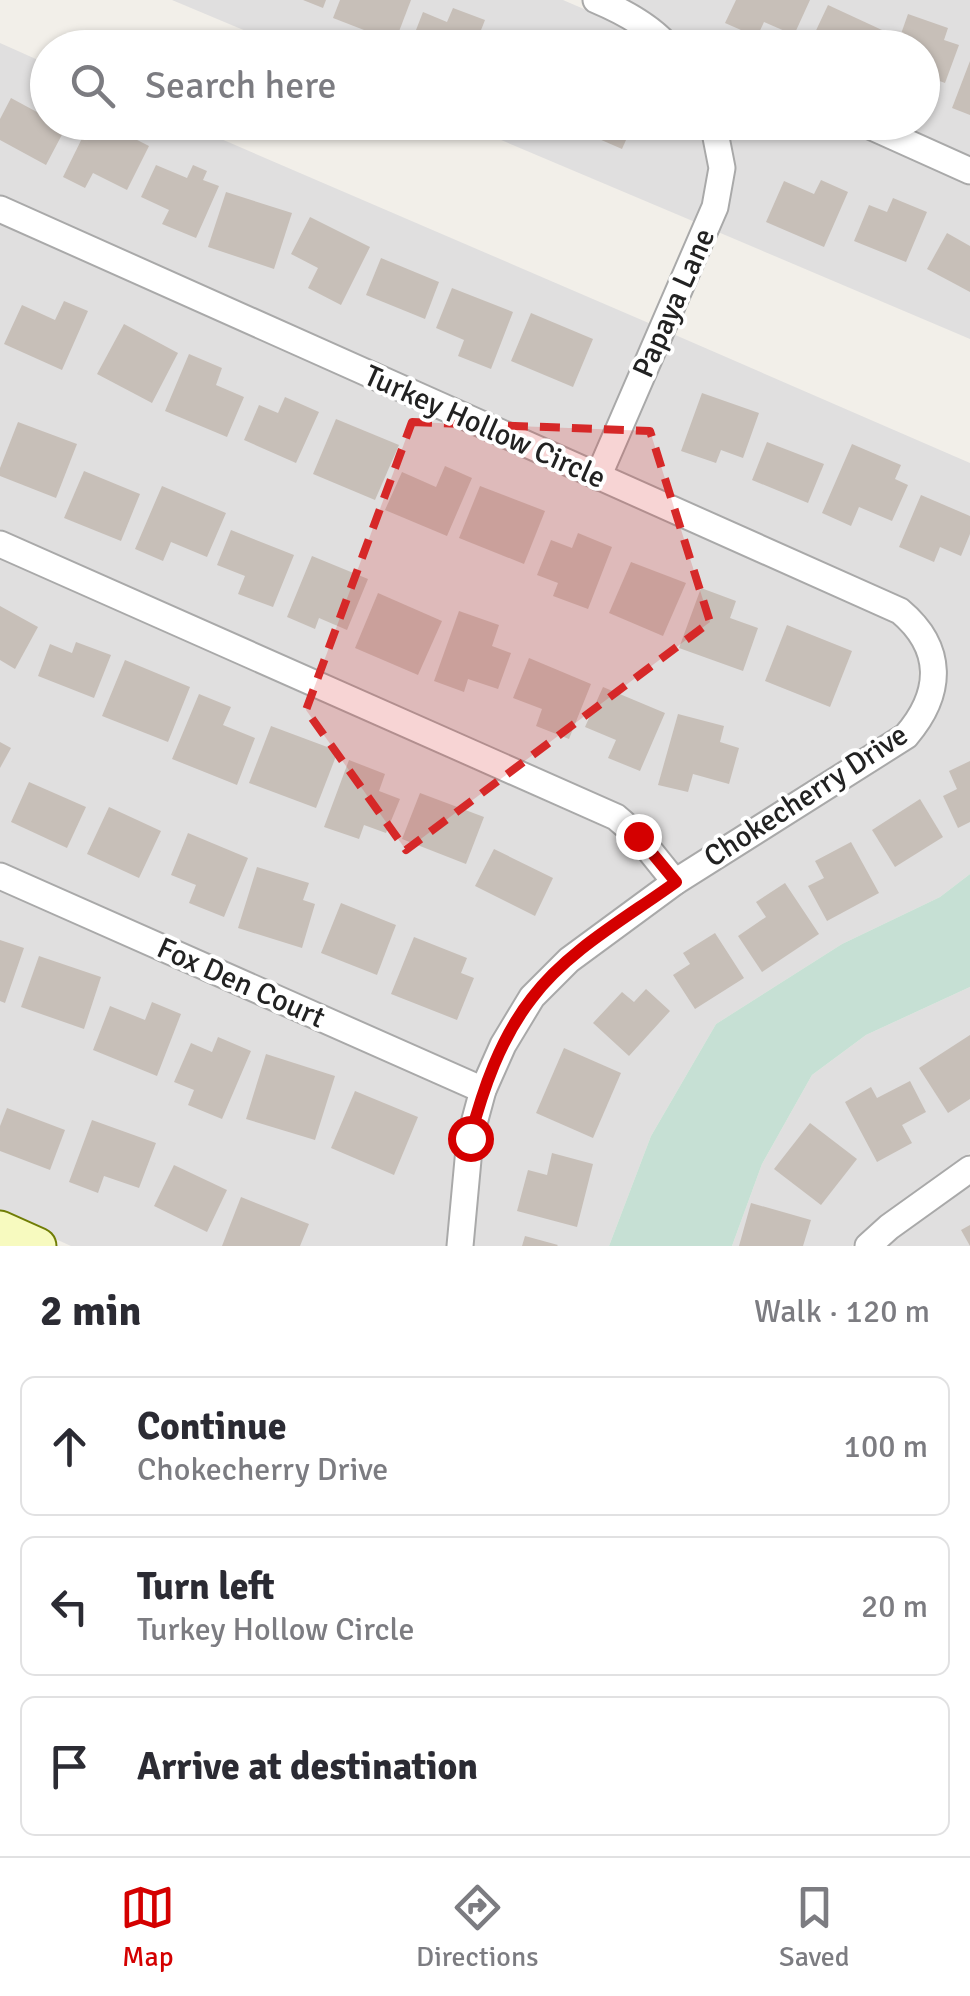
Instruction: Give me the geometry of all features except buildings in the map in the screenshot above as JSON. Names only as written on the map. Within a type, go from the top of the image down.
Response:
[{"type":"street","points":[[596,0],[649,30]]},
{"type":"street","name":"Papaya Lane","points":[[598,477],[716,207],[722,168],[720,140]]},
{"type":"street","points":[[901,140],[970,171]]},
{"type":"street","name":"Turkey Hollow Circle","points":[[0,210],[900,611],[918,626],[930,646],[933,676]]},
{"type":"street","points":[[0,544],[616,818],[638,836],[676,882]]},
{"type":"street","name":"Chokecherry Drive","points":[[460,1246],[470,1138],[483,1090],[503,1045],[532,997],[569,960],[676,882],[906,736],[930,698],[933,676]]},
{"type":"street","name":"Fox Den Court","points":[[0,876],[483,1090]]},
{"type":"street","points":[[868,1246],[889,1226],[970,1169]]},
{"type":"street","points":[[0,1229],[38,1246]]},
{"type":"highlighted area","points":[[412,422],[650,431],[710,622],[406,850],[306,710]]},
{"type":"shaded area","points":[[172,0],[563,0],[626,30],[243,30]]},
{"type":"shaded area","points":[[628,0],[970,0],[970,156],[933,140],[940,140],[940,30],[670,28]]},
{"type":"shaded area","points":[[0,43],[30,56],[30,140],[223,140],[651,324],[592,460],[0,195]]},
{"type":"shaded area","points":[[501,140],[704,140],[710,168],[704,203],[695,222]]},
{"type":"shaded area","points":[[730,140],[868,140],[970,186],[970,339],[718,232],[728,210],[734,170]]},
{"type":"shaded area","points":[[0,224],[894,623],[919,651],[918,693],[907,715],[898,725],[678,865],[647,827],[620,805],[0,529]]},
{"type":"shaded area","points":[[673,334],[970,463],[970,874],[940,897],[842,944],[716,1024],[651,1136],[609,1246],[472,1246],[482,1141],[494,1095],[541,1006],[577,971],[683,893],[911,748],[927,731],[946,688],[947,665],[940,639],[925,615],[907,600],[614,470]]},
{"type":"shaded area","points":[[0,559],[610,830],[630,846],[657,879],[563,949],[524,987],[493,1037],[477,1073],[0,861]]},
{"type":"shaded area","points":[[0,891],[468,1098],[448,1246],[71,1246],[0,1214]]},
{"type":"shaded area","points":[[970,987],[970,1153],[882,1215],[852,1246],[732,1246],[762,1164],[812,1075],[866,1035]]},
{"type":"shaded area","points":[[970,1185],[970,1246],[887,1246],[896,1238]]},
{"type":"green space","points":[[970,874],[970,987],[866,1035],[812,1075],[762,1164],[732,1246],[609,1246],[651,1136],[716,1024],[842,944],[940,897]]},
{"type":"route","points":[[470,1138],[483,1090],[503,1045],[532,997],[569,960],[676,882],[638,836]]}]
